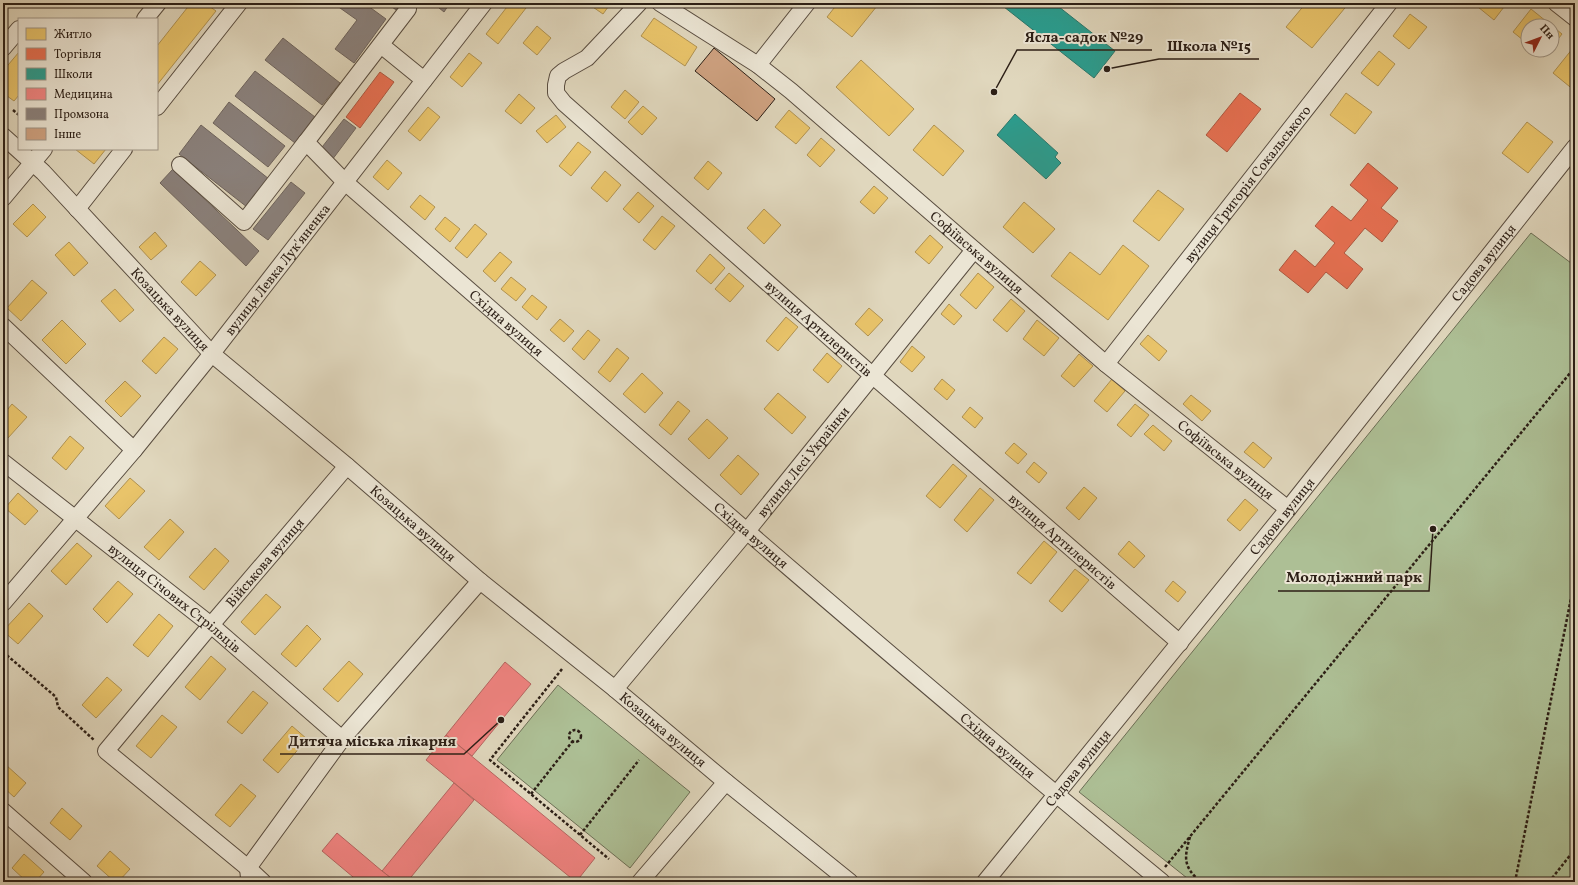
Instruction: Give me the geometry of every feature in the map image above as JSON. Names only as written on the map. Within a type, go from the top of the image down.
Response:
[{"type":"street","points":[[146,18],[158,3]]},
{"type":"street","name":"вулиця Левка Лук'яненка","points":[[3,603],[134,450],[212,354],[484,3]]},
{"type":"street","name":"вулиця Артилеристів","points":[[639,3],[587,58],[558,76],[556,93],[564,103],[1180,643]]},
{"type":"street","name":"Софіївська вулиця","points":[[660,3],[758,65],[791,91],[1106,364],[1288,509]]},
{"type":"street","points":[[758,65],[807,3]]},
{"type":"street","name":"вулиця Григорія Сокальського","points":[[1106,364],[1389,3]]},
{"type":"street","points":[[1556,3],[1575,18]]},
{"type":"street","points":[[158,106],[234,5]]},
{"type":"street","points":[[180,165],[244,222],[408,9]]},
{"type":"street","points":[[4,44],[18,30]]},
{"type":"street","points":[[381,45],[424,80]]},
{"type":"street","name":"Козацька вулиця","points":[[3,136],[18,150]]},
{"type":"street","name":"Східна вулиця","points":[[306,142],[346,183],[747,531],[1056,795],[1159,880]]},
{"type":"street","name":"Садова вулиця","points":[[985,882],[1288,509],[1575,147]]},
{"type":"street","name":"Козацька вулиця","points":[[19,150],[77,208],[212,354],[347,466],[480,581],[615,689],[726,782],[850,882]]},
{"type":"street","points":[[3,198],[43,150]]},
{"type":"street","points":[[77,208],[123,150]]},
{"type":"street","name":"вулиця Лесі Українки","points":[[615,689],[747,531],[872,374],[974,250]]},
{"type":"street","points":[[3,326],[134,450]]},
{"type":"street","name":"вулиця Січових Стрільців","points":[[3,462],[211,625],[342,739]]},
{"type":"street","name":"Військова вулиця","points":[[106,751],[347,466]]},
{"type":"street","points":[[249,875],[342,739],[480,581]]},
{"type":"street","points":[[106,751],[249,875],[263,882]]},
{"type":"street","points":[[640,882],[726,782]]},
{"type":"street","points":[[3,811],[84,882]]},
{"type":"path","points":[[13,110],[18,114]]},
{"type":"path","points":[[1159,880],[1190,835],[1575,367]]},
{"type":"path","points":[[1516,882],[1575,578]]},
{"type":"path","points":[[3,652],[56,697],[58,707],[106,751]]},
{"type":"path","points":[[562,670],[490,760],[609,859]]},
{"type":"path","points":[[575,730],[579,731],[582,734],[581,740],[578,742],[572,742],[569,738],[570,734],[575,730]]},
{"type":"path","points":[[530,794],[572,742]]},
{"type":"path","points":[[580,835],[639,760]]},
{"type":"path","points":[[1190,835],[1185,854],[1186,866],[1201,882]]},
{"type":"path","points":[[1549,882],[1575,849]]},
{"type":"green space","points":[[1531,233],[1575,266],[1575,882],[1192,882],[1079,792]]},
{"type":"green space","points":[[558,685],[690,792],[630,868],[497,760]]},
{"type":"building: Житло","points":[[191,3],[205,3],[216,11],[158,84],[158,45]]},
{"type":"building: Житло","points":[[510,3],[519,3],[526,8],[498,44],[486,34]]},
{"type":"building: Житло","points":[[587,3],[611,3],[603,14]]},
{"type":"building: Житло","points":[[838,3],[873,3],[877,6],[852,37],[827,17]]},
{"type":"building: Житло","points":[[1306,3],[1349,3],[1312,48],[1286,27]]},
{"type":"building: Житло","points":[[1481,3],[1507,3],[1494,20],[1478,7]]},
{"type":"building: Житло","points":[[1531,9],[1542,18],[1524,18]]},
{"type":"building: Житло","points":[[1410,14],[1427,27],[1409,49],[1393,36]]},
{"type":"building: Житло","points":[[654,18],[697,47],[685,66],[641,36]]},
{"type":"building: Житло","points":[[1520,23],[1520,38],[1513,32]]},
{"type":"building: Житло","points":[[537,26],[551,38],[537,55],[523,43]]},
{"type":"building: Житло","points":[[1573,48],[1575,49],[1575,91],[1553,73]]},
{"type":"building: Житло","points":[[1379,51],[1395,64],[1378,86],[1361,73]]},
{"type":"building: Житло","points":[[18,53],[18,96],[14,101],[3,93],[3,71]]},
{"type":"building: Житло","points":[[469,53],[482,63],[462,87],[450,77]]},
{"type":"building: Житло","points":[[861,60],[914,109],[889,136],[836,87]]},
{"type":"building: Житло","points":[[625,90],[639,102],[625,119],[611,107]]},
{"type":"building: Житло","points":[[1346,93],[1372,112],[1355,134],[1330,115]]},
{"type":"building: Житло","points":[[519,94],[535,108],[521,124],[505,111]]},
{"type":"building: Житло","points":[[643,106],[657,118],[642,135],[628,122]]},
{"type":"building: Житло","points":[[428,107],[440,117],[420,141],[408,131]]},
{"type":"building: Житло","points":[[789,110],[810,128],[796,144],[775,127]]},
{"type":"building: Житло","points":[[556,115],[566,127],[547,143],[536,131]]},
{"type":"building: Житло","points":[[1527,122],[1553,142],[1528,173],[1502,153]]},
{"type":"building: Житло","points":[[934,125],[964,151],[943,176],[913,150]]},
{"type":"building: Житло","points":[[821,138],[835,150],[820,167],[807,155]]},
{"type":"building: Житло","points":[[578,142],[591,152],[571,176],[559,166]]},
{"type":"building: Житло","points":[[76,150],[105,150],[94,164]]},
{"type":"building: Житло","points":[[387,160],[402,173],[388,190],[373,177]]},
{"type":"building: Житло","points":[[708,161],[722,173],[708,190],[694,178]]},
{"type":"building: Житло","points":[[605,171],[621,185],[607,202],[591,188]]},
{"type":"building: Житло","points":[[874,186],[888,198],[874,214],[860,202]]},
{"type":"building: Житло","points":[[1158,190],[1184,209],[1159,241],[1133,221]]},
{"type":"building: Житло","points":[[638,192],[654,206],[639,223],[623,209]]},
{"type":"building: Житло","points":[[420,195],[435,207],[425,220],[410,207]]},
{"type":"building: Житло","points":[[1024,202],[1055,229],[1033,253],[1003,227]]},
{"type":"building: Житло","points":[[33,204],[46,217],[27,237],[13,224]]},
{"type":"building: Житло","points":[[764,209],[781,225],[764,244],[747,228]]},
{"type":"building: Житло","points":[[662,216],[675,226],[655,250],[643,240]]},
{"type":"building: Житло","points":[[445,217],[460,229],[450,242],[435,229]]},
{"type":"building: Житло","points":[[475,224],[487,234],[467,258],[455,248]]},
{"type":"building: Житло","points":[[155,232],[167,246],[151,260],[139,247]]},
{"type":"building: Житло","points":[[930,235],[943,247],[929,264],[915,252]]},
{"type":"building: Житло","points":[[69,242],[88,263],[74,276],[55,255]]},
{"type":"building: Житло","points":[[1123,245],[1149,266],[1108,320],[1051,276],[1070,252],[1100,275]]},
{"type":"building: Житло","points":[[500,252],[512,262],[495,282],[483,271]]},
{"type":"building: Житло","points":[[710,254],[725,268],[711,284],[696,271]]},
{"type":"building: Житло","points":[[200,261],[216,275],[196,296],[181,282]]},
{"type":"building: Житло","points":[[729,273],[744,286],[730,302],[715,289]]},
{"type":"building: Житло","points":[[978,273],[994,287],[976,309],[960,295]]},
{"type":"building: Житло","points":[[511,277],[526,289],[516,301],[501,289]]},
{"type":"building: Житло","points":[[32,280],[47,293],[21,321],[7,308]]},
{"type":"building: Житло","points":[[115,289],[134,310],[120,322],[101,301]]},
{"type":"building: Житло","points":[[532,295],[547,307],[537,320],[522,307]]},
{"type":"building: Житло","points":[[1011,299],[1025,311],[1007,332],[993,320]]},
{"type":"building: Житло","points":[[949,304],[962,316],[954,325],[941,314]]},
{"type":"building: Житло","points":[[869,308],[883,320],[868,336],[855,324]]},
{"type":"building: Житло","points":[[786,317],[798,327],[778,351],[766,341]]},
{"type":"building: Житло","points":[[560,319],[574,331],[564,342],[550,330]]},
{"type":"building: Житло","points":[[62,320],[86,344],[66,364],[42,340]]},
{"type":"building: Житло","points":[[1037,320],[1059,338],[1044,356],[1023,339]]},
{"type":"building: Житло","points":[[588,330],[600,340],[584,360],[572,349]]},
{"type":"building: Житло","points":[[1148,335],[1167,351],[1159,361],[1140,344]]},
{"type":"building: Житло","points":[[164,337],[178,349],[156,374],[142,361]]},
{"type":"building: Житло","points":[[912,346],[925,357],[912,372],[900,362]]},
{"type":"building: Житло","points":[[617,348],[629,358],[610,382],[598,372]]},
{"type":"building: Житло","points":[[827,353],[842,366],[828,383],[813,370]]},
{"type":"building: Житло","points":[[1079,354],[1093,366],[1074,387],[1061,376]]},
{"type":"building: Житло","points":[[642,373],[663,393],[645,413],[623,394]]},
{"type":"building: Житло","points":[[942,379],[955,390],[947,400],[934,389]]},
{"type":"building: Житло","points":[[1112,379],[1125,391],[1107,412],[1094,401]]},
{"type":"building: Житло","points":[[125,381],[141,396],[121,417],[105,401]]},
{"type":"building: Житло","points":[[778,393],[806,417],[792,434],[764,409]]},
{"type":"building: Житло","points":[[1191,395],[1211,411],[1202,421],[1183,404]]},
{"type":"building: Житло","points":[[678,401],[690,411],[671,435],[659,425]]},
{"type":"building: Житло","points":[[12,404],[27,417],[8,438],[3,434],[3,415]]},
{"type":"building: Житло","points":[[1135,404],[1149,415],[1131,437],[1117,425]]},
{"type":"building: Житло","points":[[970,407],[983,418],[975,428],[962,417]]},
{"type":"building: Житло","points":[[707,419],[728,438],[709,459],[688,439]]},
{"type":"building: Житло","points":[[1153,425],[1172,441],[1164,451],[1144,434]]},
{"type":"building: Житло","points":[[70,436],[84,448],[66,470],[52,458]]},
{"type":"building: Житло","points":[[1253,442],[1272,458],[1264,468],[1244,452]]},
{"type":"building: Житло","points":[[1014,443],[1027,454],[1018,464],[1005,453]]},
{"type":"building: Житло","points":[[738,455],[759,474],[741,495],[720,475]]},
{"type":"building: Житло","points":[[1034,462],[1047,473],[1039,483],[1026,472]]},
{"type":"building: Житло","points":[[953,464],[967,476],[940,508],[926,496]]},
{"type":"building: Житло","points":[[130,478],[145,491],[119,519],[105,506]]},
{"type":"building: Житло","points":[[1084,487],[1097,498],[1079,520],[1066,508]]},
{"type":"building: Житло","points":[[980,488],[994,500],[967,532],[954,520]]},
{"type":"building: Житло","points":[[18,493],[38,511],[25,525],[5,508]]},
{"type":"building: Житло","points":[[1245,499],[1258,510],[1240,531],[1227,520]]},
{"type":"building: Житло","points":[[170,519],[184,532],[159,560],[144,547]]},
{"type":"building: Житло","points":[[1044,541],[1057,552],[1031,584],[1017,573]]},
{"type":"building: Житло","points":[[1129,541],[1145,556],[1134,568],[1118,554]]},
{"type":"building: Житло","points":[[77,543],[92,556],[66,585],[51,571]]},
{"type":"building: Житло","points":[[215,548],[229,561],[204,590],[189,577]]},
{"type":"building: Житло","points":[[1075,569],[1089,580],[1062,612],[1049,601]]},
{"type":"building: Житло","points":[[118,581],[133,594],[107,623],[93,609]]},
{"type":"building: Житло","points":[[1173,581],[1186,592],[1178,602],[1165,591]]},
{"type":"building: Житло","points":[[266,594],[281,607],[255,635],[241,622]]},
{"type":"building: Житло","points":[[29,603],[43,616],[18,644],[3,631]]},
{"type":"building: Житло","points":[[159,614],[173,626],[148,657],[133,645]]},
{"type":"building: Житло","points":[[307,625],[321,639],[296,667],[281,654]]},
{"type":"building: Житло","points":[[211,656],[226,669],[200,700],[185,687]]},
{"type":"building: Житло","points":[[349,661],[363,674],[338,702],[323,689]]},
{"type":"building: Житло","points":[[107,677],[122,690],[96,718],[82,705]]},
{"type":"building: Житло","points":[[253,691],[268,703],[242,734],[227,722]]},
{"type":"building: Житло","points":[[162,715],[177,727],[151,758],[136,746]]},
{"type":"building: Житло","points":[[292,726],[307,739],[278,773],[263,760]]},
{"type":"building: Житло","points":[[6,765],[26,783],[14,797],[3,787],[3,769]]},
{"type":"building: Житло","points":[[241,784],[256,796],[230,827],[215,815]]},
{"type":"building: Житло","points":[[62,808],[82,826],[70,840],[50,823]]},
{"type":"building: Житло","points":[[110,851],[130,869],[118,882],[115,882],[97,866]]},
{"type":"building: Житло","points":[[24,854],[44,872],[35,882],[27,882],[12,868]]},
{"type":"building: Торгівля","points":[[380,72],[394,82],[360,128],[346,117]]},
{"type":"building: Торгівля","points":[[1240,93],[1261,109],[1227,152],[1206,135]]},
{"type":"building: Торгівля","points":[[1368,163],[1398,188],[1381,208],[1398,221],[1382,242],[1365,228],[1344,253],[1363,269],[1347,289],[1326,272],[1308,293],[1279,270],[1295,250],[1315,267],[1335,243],[1315,226],[1332,206],[1351,221],[1368,200],[1350,185]]},
{"type":"building: Школи","points":[[999,3],[1054,3],[1115,51],[1094,78]]},
{"type":"building: Школи","points":[[1015,114],[1058,153],[1055,157],[1061,163],[1046,179],[997,135]]},
{"type":"building: Медицина","points":[[505,662],[531,684],[472,756],[446,735]]},
{"type":"building: Медицина","points":[[446,735],[595,858],[576,882],[426,760]]},
{"type":"building: Медицина","points":[[454,783],[474,800],[407,882],[396,882],[382,871]]},
{"type":"building: Медицина","points":[[337,833],[396,882],[359,882],[322,851]]},
{"type":"building: Промзона","points":[[333,3],[364,3],[386,19],[354,63],[335,49],[357,20]]},
{"type":"building: Промзона","points":[[387,3],[402,3],[396,10]]},
{"type":"building: Промзона","points":[[433,3],[450,3],[444,12]]},
{"type":"building: Промзона","points":[[283,38],[340,83],[322,105],[265,60]]},
{"type":"building: Промзона","points":[[255,71],[315,117],[295,143],[235,96]]},
{"type":"building: Промзона","points":[[229,102],[285,146],[268,167],[213,123]]},
{"type":"building: Промзона","points":[[344,119],[356,128],[332,160],[319,151]]},
{"type":"building: Промзона","points":[[201,125],[269,179],[247,207],[179,154]]},
{"type":"building: Промзона","points":[[173,169],[259,251],[246,266],[160,183]]},
{"type":"building: Промзона","points":[[291,182],[305,193],[268,240],[253,229]]},
{"type":"building: Інше","points":[[714,48],[775,99],[757,121],[695,71]]},
{"type":"place","name":"Школа №15","points":[[1107,69]]},
{"type":"place","name":"Ясла-садок №29","points":[[994,92]]},
{"type":"place","name":"Молодіжний парк","points":[[1433,529]]},
{"type":"place","name":"Дитяча міська лікарня","points":[[501,720]]}]
